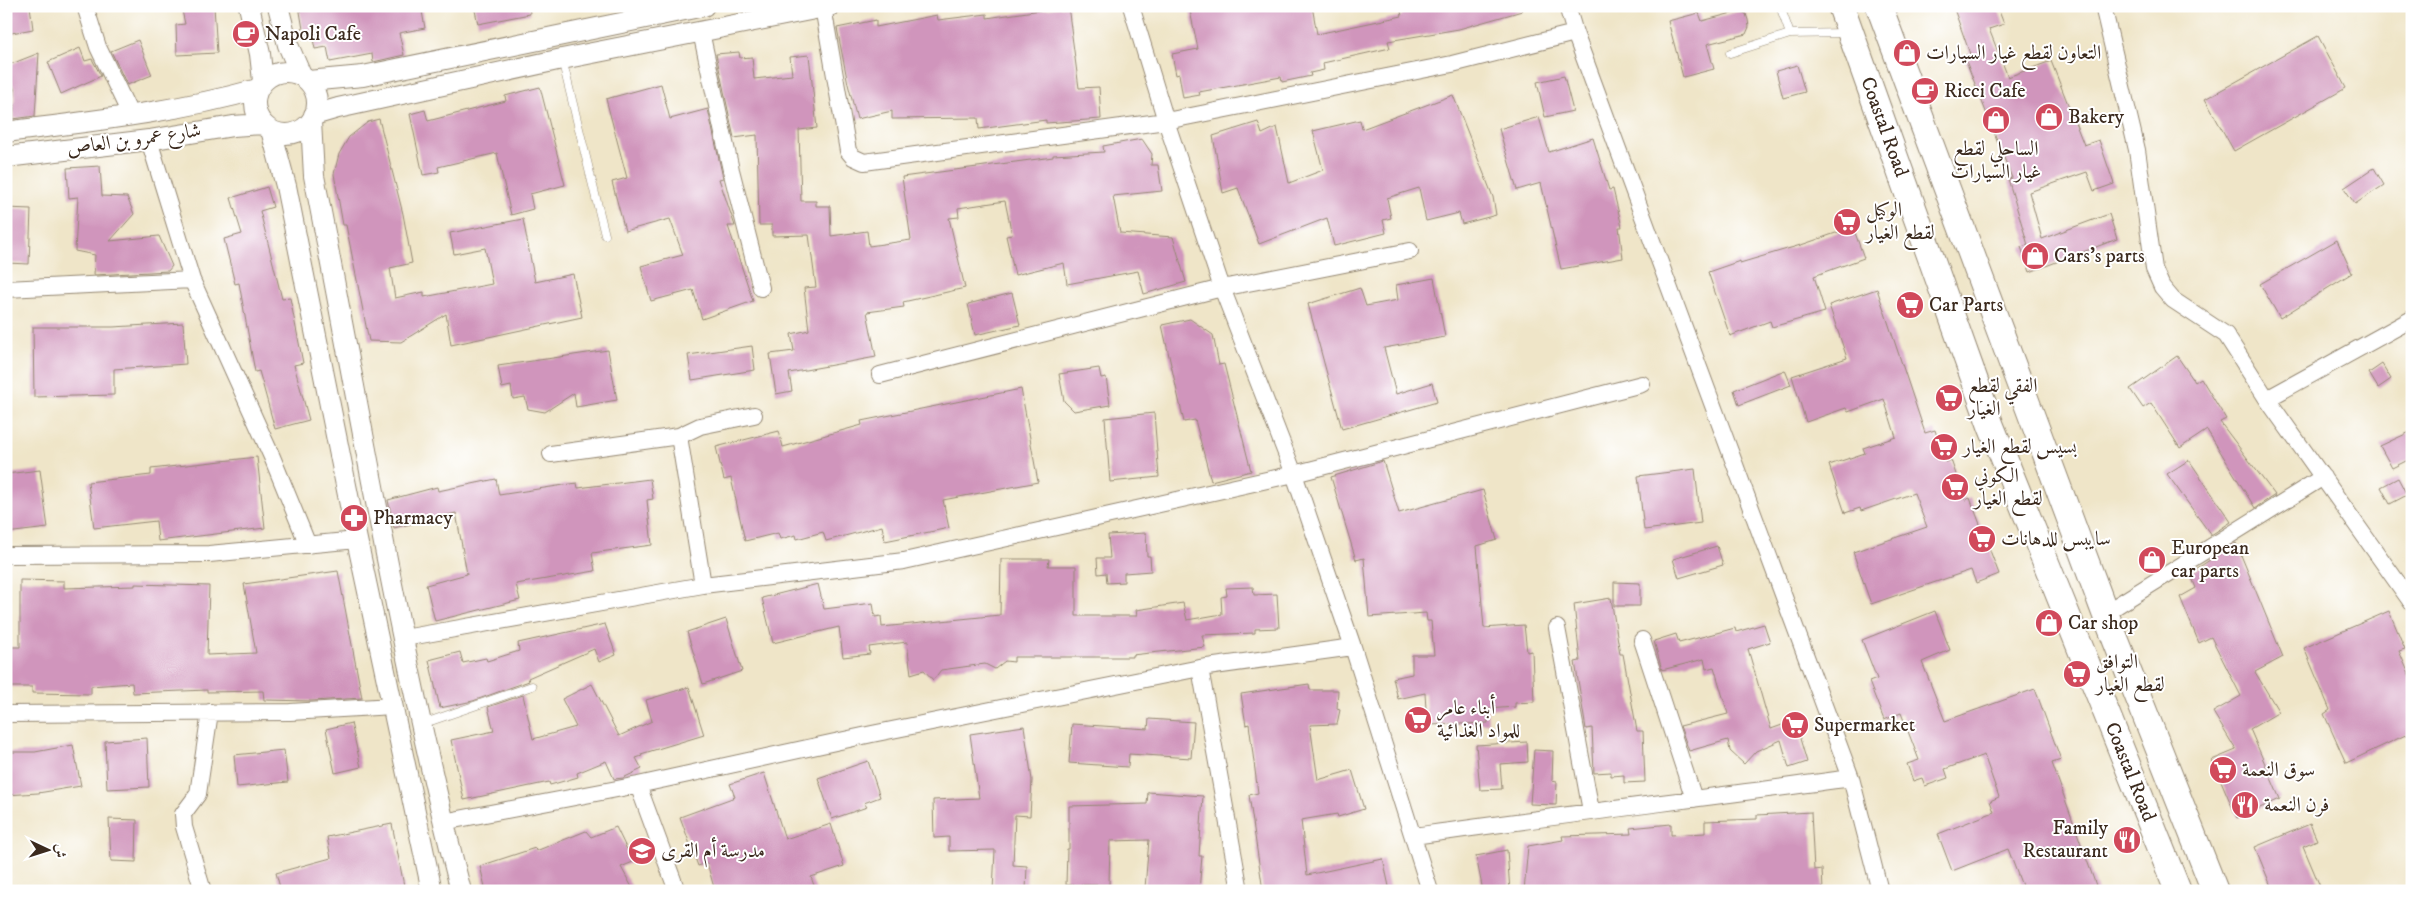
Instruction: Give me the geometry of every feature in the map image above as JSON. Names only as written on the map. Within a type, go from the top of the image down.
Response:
[{"type":"highway","name":"Coastal Road","points":[[1841,6],[1991,426],[2178,891]]},
{"type":"highway","name":"Coastal Road","points":[[1879,6],[2106,613],[2215,891]]},
{"type":"street","points":[[85,6],[98,47],[131,116]]},
{"type":"street","points":[[249,6],[260,54],[261,85]]},
{"type":"street","points":[[278,6],[288,45],[304,78],[316,97],[313,118],[314,176],[404,638],[443,822],[461,891]]},
{"type":"street","points":[[1131,6],[1166,121],[1222,288],[1294,474],[1353,647],[1430,891]]},
{"type":"street","points":[[1567,6],[1575,34],[1851,778],[1880,891]]},
{"type":"street","points":[[2103,6],[2137,150],[2154,269],[2162,287],[2173,300],[2226,335],[2267,399],[2412,603]]},
{"type":"street","points":[[432,891],[357,540],[286,186],[267,127],[256,110],[255,99],[261,85],[270,76],[283,72],[304,78],[363,76],[697,7]]},
{"type":"street","points":[[267,127],[289,134],[302,130],[313,118],[338,108],[562,60],[827,7],[848,151],[853,158],[864,162],[1166,121],[1452,64],[1575,34]]},
{"type":"street","points":[[701,32],[731,170],[761,288]]},
{"type":"street","points":[[6,132],[131,116],[229,97],[261,85]]},
{"type":"street","name":"شارع عمرو بن العاص","points":[[6,157],[149,140],[233,126],[267,127]]},
{"type":"street","points":[[149,140],[192,280],[272,457],[308,545]]},
{"type":"street","points":[[880,374],[1222,288],[1410,251]]},
{"type":"street","points":[[6,288],[192,280]]},
{"type":"street","points":[[2267,399],[2412,319]]},
{"type":"street","points":[[404,638],[703,585],[904,561],[1294,474],[1642,384]]},
{"type":"street","points":[[551,454],[679,436],[700,426],[754,415]]},
{"type":"street","points":[[679,436],[703,585]]},
{"type":"street","points":[[2106,613],[2323,477]]},
{"type":"street","points":[[6,554],[208,554],[357,540]]},
{"type":"street","points":[[1557,628],[1591,811]]},
{"type":"street","points":[[1642,640],[1694,799]]},
{"type":"street","points":[[443,822],[638,785],[872,734],[1200,668],[1353,647]]},
{"type":"street","points":[[1200,668],[1240,891]]},
{"type":"street","points":[[6,714],[290,712],[394,706]]},
{"type":"street","points":[[204,891],[184,827],[183,814],[198,794],[210,712]]},
{"type":"street","points":[[1414,836],[1851,778]]},
{"type":"street","points":[[638,785],[677,891]]},
{"type":"lane","points":[[1780,6],[1790,34]]},
{"type":"lane","points":[[1730,53],[1790,34],[1851,33]]},
{"type":"lane","points":[[562,60],[605,235]]},
{"type":"lane","points":[[422,724],[532,686]]},
{"type":"building","points":[[6,6],[30,6],[33,29],[6,34]]},
{"type":"building","points":[[181,6],[214,6],[217,53],[177,55],[176,25],[185,24]]},
{"type":"building","points":[[299,6],[421,6],[425,28],[399,33],[404,55],[373,62],[372,54],[330,62],[327,47],[315,49],[312,34],[304,35]]},
{"type":"building","points":[[474,6],[529,6],[530,14],[478,24]]},
{"type":"building","points":[[1068,6],[1079,88],[1099,87],[1101,119],[1046,123],[1046,120],[979,129],[978,118],[892,119],[892,111],[857,119],[837,28],[876,20],[876,27],[937,15],[938,20],[987,14],[987,18]]},
{"type":"building","points":[[1189,6],[1312,6],[1317,34],[1402,16],[1400,6],[1521,6],[1522,11],[1459,29],[1388,41],[1390,48],[1323,63],[1324,70],[1310,73],[1311,76],[1282,82],[1281,77],[1199,92],[1200,95],[1183,98],[1179,74],[1176,75],[1172,54],[1198,49]]},
{"type":"building","points":[[1953,6],[1997,6],[2004,24],[1989,29],[2008,77],[2051,61],[2084,145],[2099,140],[2114,184],[2094,191],[2087,172],[2029,192],[2042,239],[2109,214],[2117,239],[2030,272],[2021,247],[2028,245],[2008,179],[2012,178],[1964,56],[1970,54]]},
{"type":"building","points":[[1740,11],[1746,14],[1748,20],[1749,27],[1746,34],[1707,44],[1714,69],[1683,77],[1668,21],[1699,13],[1702,21]]},
{"type":"building","points":[[2318,36],[2346,88],[2234,151],[2205,99]]},
{"type":"building","points":[[138,40],[152,75],[127,85],[111,51]]},
{"type":"building","points":[[80,48],[85,61],[92,59],[101,76],[61,94],[48,62]]},
{"type":"building","points":[[739,52],[740,58],[752,57],[754,79],[792,75],[790,57],[809,55],[817,128],[799,130],[801,201],[816,201],[816,206],[830,206],[831,236],[867,231],[869,246],[911,240],[902,177],[1053,157],[1053,155],[1104,152],[1103,146],[1142,139],[1152,154],[1151,165],[1158,165],[1162,191],[1113,196],[1120,233],[1173,237],[1186,282],[1144,294],[1138,271],[1067,284],[1064,263],[1015,275],[1006,236],[1012,235],[1005,201],[958,208],[959,217],[949,218],[965,288],[903,302],[904,307],[867,312],[876,357],[789,373],[792,391],[776,394],[770,354],[794,351],[791,334],[809,330],[804,288],[816,287],[809,235],[772,236],[772,225],[759,225],[757,135],[734,138],[716,54]]},
{"type":"building","points":[[39,53],[35,116],[13,119],[15,91],[6,66]]},
{"type":"building","points":[[1797,65],[1805,92],[1783,98],[1776,71]]},
{"type":"building","points":[[1564,76],[1573,111],[1545,117],[1537,82]]},
{"type":"building","points":[[661,84],[670,119],[708,109],[723,178],[719,179],[735,226],[728,226],[753,301],[702,319],[693,290],[651,301],[641,266],[683,255],[670,219],[625,231],[612,182],[627,178],[606,99]]},
{"type":"building","points":[[540,87],[565,185],[530,194],[533,209],[511,215],[497,153],[438,167],[439,172],[423,175],[410,114],[425,110],[428,121],[506,101],[505,96]]},
{"type":"building","points":[[1453,95],[1493,197],[1496,215],[1462,224],[1459,213],[1426,221],[1419,188],[1387,198],[1391,218],[1383,220],[1386,233],[1334,246],[1327,218],[1259,244],[1238,188],[1223,193],[1213,136],[1258,122],[1262,134],[1277,127],[1289,183],[1323,170],[1313,131],[1360,120],[1362,129]]},
{"type":"building","points":[[1539,117],[1549,152],[1593,138],[1609,190],[1613,189],[1622,227],[1619,227],[1623,258],[1561,269],[1541,183],[1517,190],[1499,129]]},
{"type":"building","points":[[379,119],[403,214],[412,263],[390,268],[395,298],[424,292],[424,297],[492,284],[485,248],[454,254],[450,233],[523,219],[535,282],[573,274],[582,317],[451,345],[446,314],[401,342],[369,341],[346,225],[343,225],[334,174],[339,154],[349,137],[368,122]]},
{"type":"building","points":[[100,166],[102,196],[127,197],[134,214],[110,241],[159,236],[172,266],[168,271],[94,275],[95,255],[75,251],[78,197],[69,198],[67,168]]},
{"type":"building","points":[[2374,168],[2384,185],[2355,204],[2344,188]]},
{"type":"building","points":[[267,187],[273,207],[260,211],[282,299],[290,298],[303,363],[294,365],[309,420],[275,429],[259,371],[255,372],[239,283],[235,284],[224,239],[242,234],[231,198]]},
{"type":"building","points":[[6,208],[31,209],[29,264],[6,263]]},
{"type":"building","points":[[1853,227],[1864,258],[1814,276],[1825,312],[1772,327],[1770,321],[1730,336],[1708,272],[1740,261],[1740,263],[1804,244]]},
{"type":"building","points":[[2337,240],[2352,273],[2280,318],[2260,284]]},
{"type":"building","points":[[1434,278],[1445,337],[1384,348],[1396,394],[1432,383],[1437,402],[1342,429],[1308,304],[1360,288],[1366,306],[1398,300],[1396,285]]},
{"type":"building","points":[[1877,289],[1925,433],[1935,430],[1945,462],[1951,460],[1965,500],[1970,498],[1999,574],[1976,583],[1971,570],[1871,604],[1853,552],[1927,527],[1914,493],[1861,511],[1860,508],[1845,513],[1829,465],[1865,453],[1863,448],[1896,437],[1884,399],[1848,412],[1846,408],[1806,422],[1792,376],[1847,358],[1829,305]]},
{"type":"building","points":[[1012,293],[1020,325],[975,335],[968,304]]},
{"type":"building","points":[[1190,319],[1213,335],[1219,365],[1224,364],[1251,471],[1211,481],[1195,420],[1184,422],[1162,325]]},
{"type":"building","points":[[183,323],[186,364],[114,369],[114,395],[34,397],[33,327],[113,327]]},
{"type":"building","points":[[752,346],[755,370],[692,380],[688,355]]},
{"type":"building","points":[[608,350],[617,400],[576,407],[574,393],[545,412],[528,409],[525,397],[513,399],[511,386],[502,388],[498,366]]},
{"type":"building","points":[[2177,356],[2195,382],[2201,378],[2226,419],[2220,422],[2275,495],[2255,508],[2207,430],[2180,448],[2151,403],[2143,408],[2130,389]]},
{"type":"building","points":[[2382,364],[2391,379],[2378,388],[2369,373]]},
{"type":"building","points":[[1099,368],[1101,378],[1106,377],[1110,405],[1074,411],[1064,401],[1059,374]]},
{"type":"building","points":[[1785,370],[1791,385],[1739,405],[1734,390]]},
{"type":"building","points":[[1021,389],[1038,482],[943,500],[949,528],[885,541],[882,526],[826,541],[823,532],[797,539],[796,535],[780,539],[778,533],[745,541],[731,478],[724,480],[716,447],[779,431],[783,447],[862,425],[861,421]]},
{"type":"building","points":[[1154,413],[1159,477],[1110,482],[1105,418]]},
{"type":"building","points":[[2412,431],[2412,458],[2392,468],[2380,446]]},
{"type":"building","points":[[257,457],[265,528],[158,541],[156,521],[94,528],[88,482],[151,475],[151,469]]},
{"type":"building","points":[[2189,460],[2231,522],[2211,535],[2167,474]]},
{"type":"building","points":[[1383,461],[1399,513],[1483,490],[1497,540],[1477,546],[1484,628],[1524,625],[1527,652],[1532,651],[1534,702],[1515,703],[1515,707],[1487,709],[1488,723],[1427,725],[1425,693],[1398,699],[1393,678],[1412,674],[1412,655],[1434,655],[1431,621],[1427,621],[1426,613],[1369,617],[1364,558],[1356,560],[1331,477]]},
{"type":"building","points":[[1695,469],[1701,523],[1644,530],[1638,476]]},
{"type":"building","points":[[40,470],[48,528],[6,533],[6,474]]},
{"type":"building","points":[[2398,478],[2407,495],[2390,504],[2381,487]]},
{"type":"building","points":[[496,479],[499,495],[577,483],[578,488],[650,479],[653,499],[647,500],[652,545],[592,553],[595,571],[516,584],[520,600],[435,621],[426,585],[467,574],[456,513],[394,528],[388,500],[437,487],[438,491]]},
{"type":"building","points":[[1146,533],[1147,556],[1150,556],[1151,571],[1124,573],[1124,582],[1107,583],[1106,573],[1098,574],[1097,558],[1110,558],[1108,535]]},
{"type":"building","points":[[2236,543],[2283,657],[2255,672],[2279,712],[2250,729],[2280,799],[2237,818],[2212,760],[2236,750],[2213,712],[2241,696],[2211,637],[2199,643],[2180,597],[2196,588],[2190,573]]},
{"type":"building","points":[[1717,546],[1723,565],[1679,578],[1673,559]]},
{"type":"building","points":[[1001,559],[1049,559],[1048,566],[1076,566],[1076,616],[1137,616],[1136,610],[1183,603],[1187,620],[1222,614],[1221,597],[1227,596],[1226,588],[1253,587],[1254,595],[1277,594],[1279,628],[1255,629],[1255,633],[1202,635],[1205,647],[1132,655],[1132,657],[1014,657],[1014,662],[1005,661],[995,669],[985,664],[941,670],[933,680],[924,670],[911,674],[907,642],[869,647],[870,654],[843,657],[839,627],[773,643],[762,598],[818,584],[824,609],[873,603],[875,617],[881,616],[882,627],[1000,615]]},
{"type":"building","points":[[338,571],[362,698],[312,701],[264,700],[263,691],[207,692],[207,690],[133,693],[132,683],[91,686],[91,694],[32,693],[32,687],[6,687],[6,647],[20,647],[20,580],[64,581],[64,588],[135,586],[135,584],[209,586],[207,655],[256,653],[244,584]]},
{"type":"building","points":[[1614,582],[1640,583],[1640,606],[1614,606]]},
{"type":"building","points":[[1611,598],[1620,654],[1623,654],[1637,731],[1643,731],[1645,782],[1624,783],[1624,775],[1611,776],[1611,772],[1594,773],[1592,728],[1586,729],[1575,662],[1580,661],[1574,604]]},
{"type":"building","points":[[1935,611],[1950,650],[1922,662],[1945,721],[2035,689],[2061,760],[2052,763],[2098,891],[2024,891],[2008,849],[1952,871],[1938,834],[1994,812],[1990,801],[1999,797],[1984,755],[1945,769],[1948,778],[1925,786],[1922,778],[1913,781],[1907,764],[1919,760],[1901,713],[1884,720],[1869,682],[1877,679],[1862,640]]},
{"type":"building","points":[[2389,611],[2405,649],[2399,651],[2412,681],[2412,732],[2346,763],[2324,714],[2330,710],[2304,648]]},
{"type":"building","points":[[726,619],[742,671],[703,684],[687,632]]},
{"type":"building","points":[[605,624],[616,655],[599,662],[594,649],[528,678],[529,681],[473,701],[440,708],[429,660],[460,652],[463,663],[486,658],[487,661],[519,651],[518,643]]},
{"type":"building","points":[[1764,624],[1770,642],[1748,649],[1771,729],[1799,719],[1803,729],[1798,732],[1807,762],[1789,768],[1781,740],[1756,751],[1744,764],[1730,751],[1728,740],[1689,751],[1680,726],[1728,714],[1714,667],[1706,669],[1704,659],[1662,670],[1654,641],[1676,634],[1679,643],[1735,628],[1736,632]]},
{"type":"building","points":[[592,684],[619,736],[652,721],[646,700],[689,687],[704,735],[641,754],[642,756],[636,758],[642,769],[623,778],[614,779],[606,761],[577,773],[578,777],[550,785],[549,782],[464,800],[451,740],[494,731],[488,707],[523,695],[533,739],[576,727],[562,699]]},
{"type":"building","points":[[1309,684],[1310,690],[1338,690],[1337,709],[1340,710],[1337,724],[1310,725],[1318,780],[1352,770],[1364,809],[1338,817],[1337,814],[1301,820],[1307,875],[1383,859],[1390,891],[1263,891],[1249,795],[1258,793],[1249,724],[1246,725],[1241,694]]},
{"type":"building","points":[[1149,719],[1194,722],[1191,758],[1129,754],[1128,767],[1069,763],[1072,724],[1148,729]]},
{"type":"building","points":[[351,723],[361,767],[335,773],[326,729]]},
{"type":"building","points":[[1024,726],[1032,780],[1030,816],[1015,815],[1013,865],[1027,866],[1026,891],[993,891],[995,850],[949,851],[949,837],[934,838],[933,800],[979,798],[970,734]]},
{"type":"building","points":[[147,738],[149,787],[107,789],[105,741]]},
{"type":"building","points":[[1527,742],[1528,762],[1500,764],[1502,789],[1480,790],[1476,745]]},
{"type":"building","points":[[73,745],[81,786],[38,793],[6,795],[6,752],[35,752]]},
{"type":"building","points":[[284,750],[288,782],[237,787],[234,755]]},
{"type":"building","points":[[1534,750],[1553,751],[1552,781],[1557,782],[1556,805],[1530,804]]},
{"type":"building","points":[[868,761],[880,797],[864,803],[867,807],[832,819],[818,778]]},
{"type":"building","points":[[764,773],[785,839],[831,824],[844,866],[811,877],[816,891],[715,891],[707,863],[698,866],[680,817],[735,797],[730,784]]},
{"type":"building","points":[[1148,792],[1203,796],[1199,856],[1202,856],[1199,891],[1145,888],[1149,840],[1110,841],[1109,885],[1066,885],[1067,849],[1069,849],[1069,806],[1147,804]]},
{"type":"building","points":[[1811,812],[1814,870],[1822,869],[1823,891],[1524,891],[1528,846],[1563,840],[1562,836],[1631,834],[1630,828],[1671,824],[1671,835],[1705,833],[1705,821],[1757,819],[1757,815]]},
{"type":"building","points":[[109,819],[137,820],[136,862],[111,861]]},
{"type":"building","points":[[392,824],[405,891],[281,891],[276,873],[331,858],[327,837]]},
{"type":"building","points":[[2310,824],[2317,840],[2303,846],[2322,891],[2273,891],[2255,847]]},
{"type":"building","points":[[616,827],[633,862],[621,867],[634,891],[486,891],[480,866],[535,848],[536,851],[586,831],[591,837]]},
{"type":"building","points":[[1507,850],[1510,891],[1483,891],[1476,856]]},
{"type":"place","name":"Napoli Cafe","points":[[246,34]]},
{"type":"place","name":"التعاون لقطع غيار السيارات","points":[[1907,53]]},
{"type":"place","name":"Ricci Cafe","points":[[1925,91]]},
{"type":"place","name":"Bakery","points":[[2049,117]]},
{"type":"place","name":"الساحلي لقطع غيار السيارات","points":[[1996,120]]},
{"type":"place","name":"الوكيل لقطع الغيار","points":[[1847,222]]},
{"type":"place","name":"Cars’s parts","points":[[2035,256]]},
{"type":"place","name":"Car Parts","points":[[1910,305]]},
{"type":"place","name":"الفقي لقطع الغيار","points":[[1949,398]]},
{"type":"place","name":"بسيس لقطع الغيار","points":[[1944,447]]},
{"type":"place","name":"الكوني لقطع الغيار","points":[[1955,487]]},
{"type":"place","name":"Pharmacy","points":[[354,518]]},
{"type":"place","name":"سايبس للدهانات","points":[[1982,539]]},
{"type":"place","name":"European car parts","points":[[2152,560]]},
{"type":"place","name":"Car shop","points":[[2049,623]]},
{"type":"place","name":"التوافق لقطع الغيار","points":[[2077,674]]},
{"type":"place","name":"أبناء عامر للمواد الغذائية","points":[[1418,720]]},
{"type":"place","name":"Supermarket","points":[[1795,725]]},
{"type":"place","name":"سوق النعمة","points":[[2223,770]]},
{"type":"place","name":"فرن النعمة","points":[[2245,805]]},
{"type":"place","name":"Family Restaurant","points":[[2127,840]]},
{"type":"place","name":"مدرسة أم القرى","points":[[642,851]]}]
